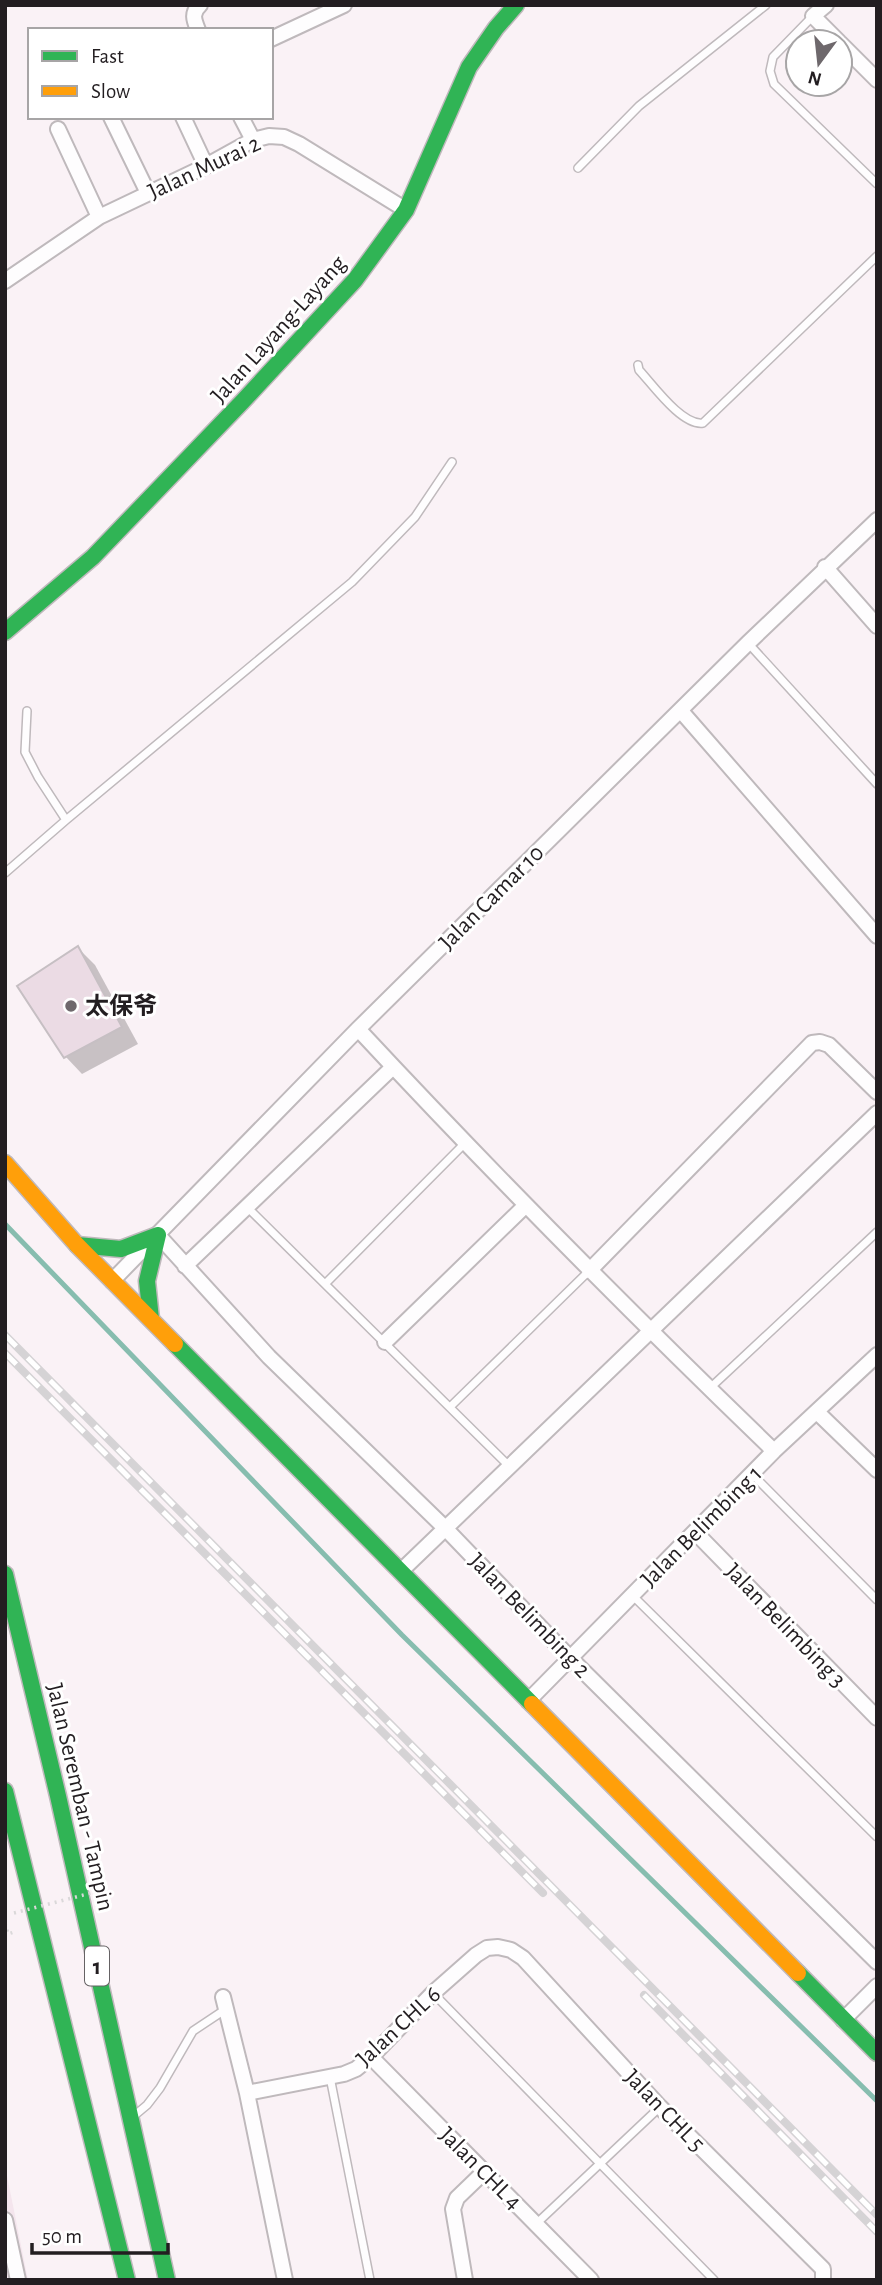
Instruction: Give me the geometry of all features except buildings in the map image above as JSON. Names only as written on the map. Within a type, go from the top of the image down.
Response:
[{"type":"main road","name":"Jalan Layang-Layang","points":[[5,632],[93,557],[355,280],[406,210],[468,67],[509,8]]},
{"type":"main road","points":[[5,1163],[77,1245],[877,2053]]},
{"type":"main road","points":[[77,1245],[121,1248],[158,1235]]},
{"type":"main road","points":[[150,1319],[147,1281],[158,1235]]},
{"type":"main road","name":"Jalan Seremban - Tampin","points":[[5,1574],[132,2118],[167,2280]]},
{"type":"main road","name":"1","points":[[5,1791],[127,2280]]},
{"type":"street","points":[[197,28],[193,19],[200,5]]},
{"type":"street","points":[[273,38],[344,5]]},
{"type":"street","points":[[825,28],[813,16],[826,5]]},
{"type":"street","points":[[854,58],[877,80]]},
{"type":"street","points":[[112,119],[148,193]]},
{"type":"street","points":[[184,119],[206,166]]},
{"type":"street","points":[[242,119],[253,140]]},
{"type":"street","points":[[58,129],[99,217]]},
{"type":"street","name":"Jalan Murai 2","points":[[5,281],[99,217],[206,166],[253,140],[269,136],[284,137],[299,144],[406,210]]},
{"type":"street","name":"Jalan Camar 10","points":[[113,1281],[358,1029],[825,567],[877,520]]},
{"type":"street","points":[[825,567],[877,625]]},
{"type":"street","points":[[681,711],[877,936]]},
{"type":"street","points":[[358,1029],[589,1271],[774,1451]]},
{"type":"street","points":[[589,1271],[813,1044],[820,1042],[829,1045],[877,1092]]},
{"type":"street","points":[[185,1266],[393,1067]]},
{"type":"street","points":[[401,1571],[877,1113]]},
{"type":"street","points":[[384,1342],[525,1206]]},
{"type":"street","name":"Jalan Belimbing 2","points":[[158,1235],[269,1357],[445,1528],[570,1658],[877,1962]]},
{"type":"street","name":"Jalan Belimbing 1","points":[[528,1701],[774,1451],[877,1355]]},
{"type":"street","points":[[817,1412],[877,1470]]},
{"type":"street","name":"Jalan Belimbing 3","points":[[695,1532],[877,1718]]},
{"type":"street","name":"Jalan CHL 6","points":[[247,2092],[344,2074],[356,2069],[476,1955],[487,1948],[498,1947]]},
{"type":"street","name":"Jalan CHL 5","points":[[498,1947],[511,1950],[523,1958],[660,2106],[824,2269],[823,2280]]},
{"type":"street","points":[[843,2021],[877,1986]]},
{"type":"street","points":[[225,2003],[247,2092],[285,2280]]},
{"type":"street","name":"Jalan CHL 4","points":[[371,2057],[591,2280]]},
{"type":"street","points":[[465,2280],[453,2209],[457,2198],[484,2172]]},
{"type":"street","points":[[5,2222],[18,2280]]},
{"type":"lane","points":[[579,168],[639,106],[766,5]]},
{"type":"lane","points":[[813,16],[774,57],[770,71],[775,84],[877,184]]},
{"type":"lane","points":[[638,365],[683,417],[703,424],[877,256]]},
{"type":"lane","points":[[5,873],[352,582],[415,517],[452,462]]},
{"type":"lane","points":[[748,643],[877,784]]},
{"type":"lane","points":[[27,711],[25,752],[66,820]]},
{"type":"lane","points":[[325,1284],[465,1143]]},
{"type":"lane","points":[[247,1207],[509,1466]]},
{"type":"lane","points":[[709,1388],[877,1233]]},
{"type":"lane","points":[[450,1407],[589,1271]]},
{"type":"lane","points":[[752,1474],[877,1600]]},
{"type":"lane","points":[[632,1595],[877,1838]]},
{"type":"lane","points":[[433,1993],[714,2280]]},
{"type":"lane","points":[[132,2118],[160,2088],[193,2031],[225,2003]]},
{"type":"lane","points":[[330,2076],[370,2280]]},
{"type":"lane","points":[[536,2224],[660,2106]]},
{"type":"path","points":[[5,1923],[8,1934],[18,1932],[14,1913],[95,1892]]},
{"type":"shaded area","points":[[5,2166],[28,2280],[5,2280]]},
{"type":"waterway","points":[[5,1224],[402,1635],[877,2101]]},
{"type":"railway","points":[[5,1335],[877,2215]]},
{"type":"railway","points":[[5,1353],[543,1893]]},
{"type":"railway","points":[[644,1995],[877,2232]]},
{"type":"traffic: fast","points":[[5,632],[93,557],[355,280],[406,210],[469,67],[516,5]]},
{"type":"traffic: fast","points":[[77,1245],[121,1249],[158,1235]]},
{"type":"traffic: fast","points":[[151,1319],[147,1281],[158,1235]]},
{"type":"traffic: fast","points":[[175,1344],[532,1704]]},
{"type":"traffic: fast","points":[[5,1574],[167,2280]]},
{"type":"traffic: fast","points":[[5,1791],[127,2280]]},
{"type":"traffic: fast","points":[[798,1973],[877,2053]]},
{"type":"traffic: slow","points":[[5,1163],[77,1245],[175,1344]]},
{"type":"traffic: slow","points":[[532,1704],[798,1973]]},
{"type":"place","name":"太保爷","points":[[71,1006]]}]
